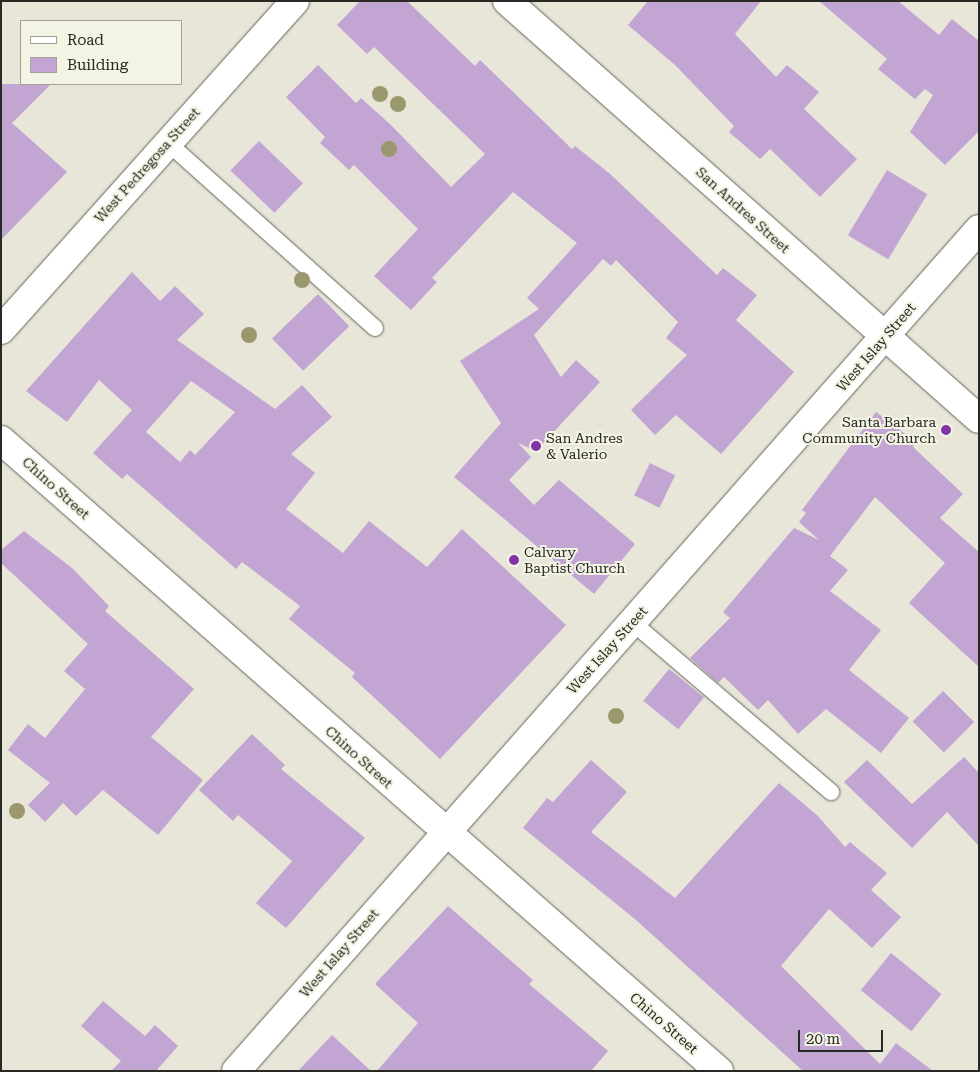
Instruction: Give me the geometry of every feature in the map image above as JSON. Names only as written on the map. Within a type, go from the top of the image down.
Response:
[{"type":"street","name":"West Pedregosa Street","points":[[1,330],[295,1]]},
{"type":"street","name":"San Andres Street","points":[[507,1],[979,419]]},
{"type":"street","name":"West Islay Street","points":[[236,1071],[444,833],[979,229]]},
{"type":"street","name":"Chino Street","points":[[1,440],[444,833],[719,1071]]},
{"type":"lane","points":[[167,142],[375,328]]},
{"type":"lane","points":[[632,622],[831,792]]},
{"type":"building","points":[[360,1],[407,1],[475,66],[480,60],[572,149],[575,146],[609,173],[717,275],[723,268],[757,295],[736,320],[794,372],[721,454],[676,415],[655,435],[631,410],[687,355],[666,338],[678,322],[616,260],[611,266],[603,259],[534,335],[561,377],[576,360],[600,382],[536,451],[518,443],[531,457],[509,480],[534,505],[559,480],[635,544],[594,594],[454,477],[501,423],[460,361],[539,309],[527,298],[577,243],[513,192],[432,278],[437,282],[411,310],[374,276],[418,229],[354,165],[349,170],[320,143],[325,137],[286,97],[318,65],[356,103],[361,98],[391,125],[451,187],[485,154],[374,47],[367,54],[337,25]]},
{"type":"building","points":[[648,1],[761,1],[735,34],[776,77],[787,65],[819,92],[804,109],[857,159],[820,197],[770,149],[760,159],[729,132],[734,126],[675,65],[628,25]]},
{"type":"building","points":[[819,1],[898,1],[939,35],[952,19],[979,41],[979,131],[945,165],[910,132],[933,95],[925,89],[915,99],[878,69],[887,59]]},
{"type":"building","points":[[1,84],[50,85],[12,123],[67,172],[1,240]]},
{"type":"building","points":[[259,141],[303,183],[274,213],[231,170]]},
{"type":"building","points":[[887,170],[927,194],[888,259],[848,235]]},
{"type":"building","points":[[132,272],[160,301],[175,286],[204,314],[177,340],[275,409],[302,385],[332,417],[291,454],[315,473],[286,509],[343,553],[369,521],[427,567],[462,529],[566,625],[440,759],[352,677],[355,673],[289,619],[300,606],[242,562],[236,569],[127,474],[122,479],[93,453],[132,410],[99,380],[67,422],[26,391]],"holes":[[[191,381],[235,412],[195,455],[190,450],[180,462],[146,432]]]},
{"type":"building","points":[[318,294],[349,326],[303,371],[272,338]]},
{"type":"building","points":[[876,412],[916,442],[913,447],[963,494],[940,518],[979,552],[979,667],[909,603],[945,563],[875,497],[830,556],[848,570],[830,591],[881,630],[849,670],[909,718],[881,753],[826,709],[798,734],[768,700],[758,710],[724,677],[718,683],[690,658],[730,618],[723,612],[794,528],[819,540],[799,522],[806,513],[802,510]]},
{"type":"building","points":[[650,463],[675,475],[659,508],[634,495]]},
{"type":"building","points":[[24,531],[72,568],[109,606],[105,611],[194,689],[151,737],[203,780],[158,835],[103,790],[76,816],[63,803],[45,822],[28,805],[50,783],[8,750],[28,724],[45,738],[85,689],[64,671],[88,644],[1,563],[1,550]]},
{"type":"building","points":[[669,669],[704,697],[678,729],[643,701]]},
{"type":"building","points":[[943,691],[974,722],[944,753],[913,721]]},
{"type":"building","points":[[252,734],[285,765],[281,769],[365,838],[286,928],[256,903],[292,861],[238,815],[233,821],[199,790]]},
{"type":"building","points":[[964,757],[979,773],[979,846],[947,812],[912,848],[844,782],[867,760],[912,804]]},
{"type":"building","points":[[591,760],[627,792],[591,832],[675,898],[779,783],[818,816],[845,847],[850,842],[887,873],[871,890],[901,917],[872,948],[829,909],[781,966],[880,1064],[896,1043],[933,1071],[803,1071],[636,920],[523,828],[547,798],[553,802]]},
{"type":"building","points":[[448,906],[533,980],[529,984],[608,1051],[591,1071],[377,1071],[418,1023],[375,984]]},
{"type":"building","points":[[891,953],[942,994],[911,1031],[861,990]]},
{"type":"building","points":[[103,1001],[145,1036],[155,1025],[178,1046],[156,1071],[111,1071],[121,1061],[81,1026]]},
{"type":"building","points":[[332,1035],[371,1071],[298,1071]]},
{"type":"place","name":"Santa Barbara Community Church","points":[[946,430]]},
{"type":"place","name":"San Andres & Valerio","points":[[536,446]]},
{"type":"place","name":"Calvary Baptist Church","points":[[514,560]]}]
